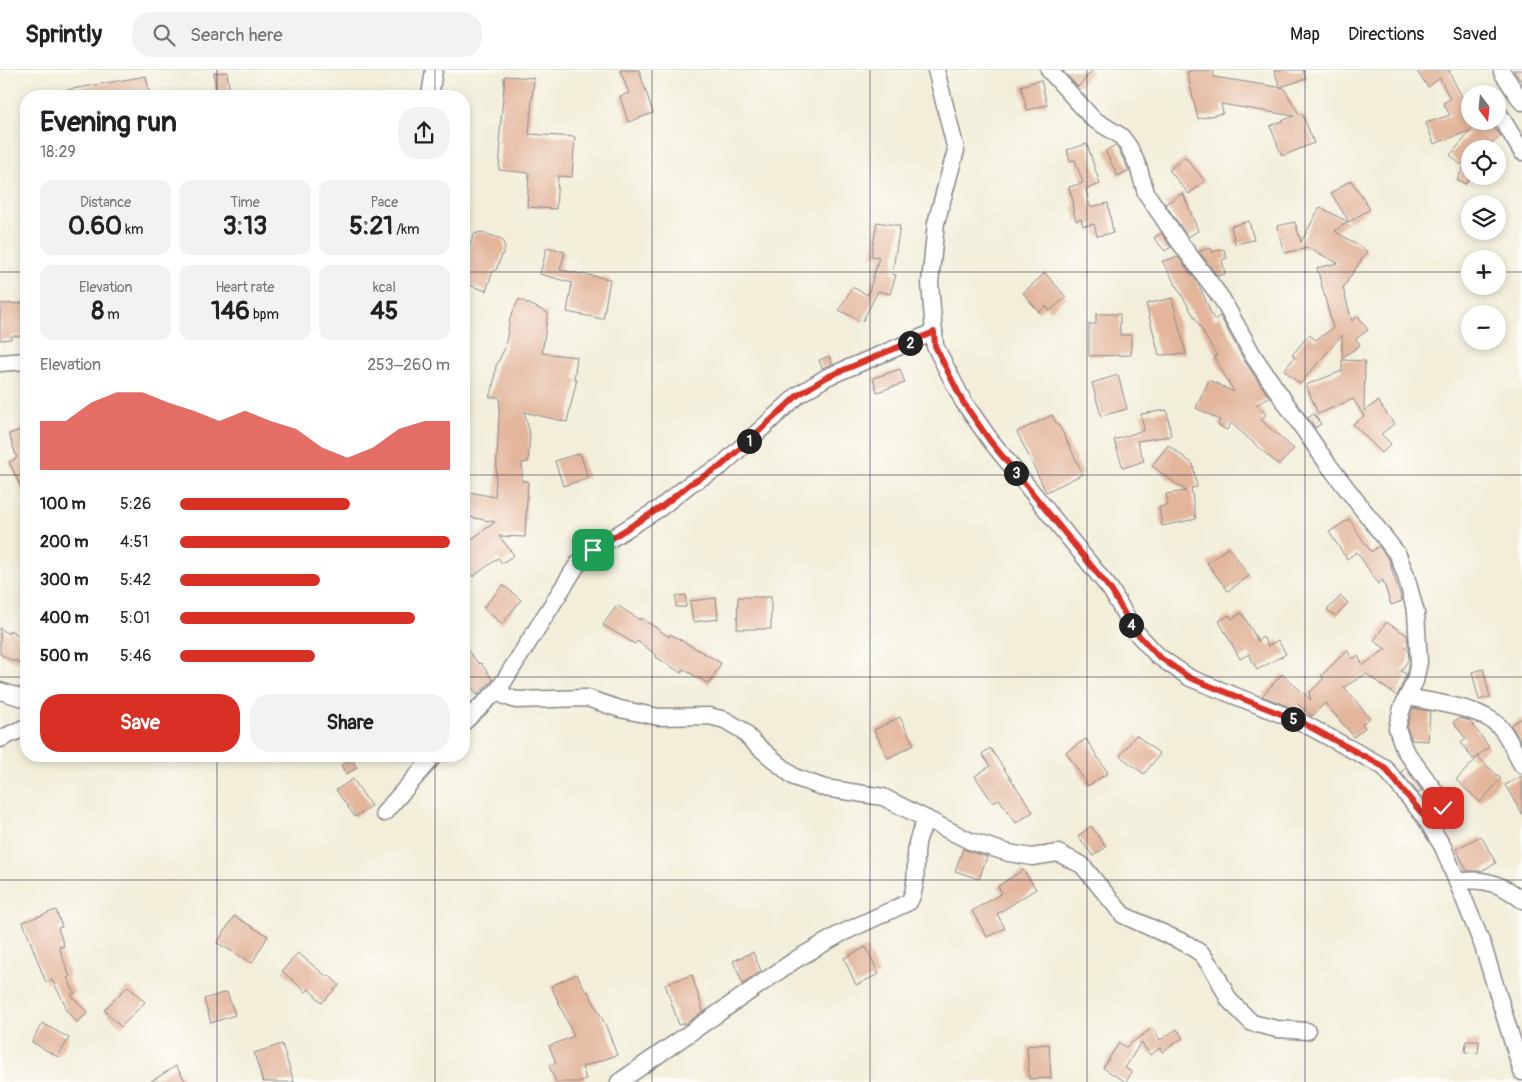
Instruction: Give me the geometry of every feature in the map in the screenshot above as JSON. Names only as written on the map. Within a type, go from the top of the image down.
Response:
[{"type":"street","points":[[431,90],[434,70]]},
{"type":"street","points":[[936,70],[956,150],[936,223],[930,283],[935,346],[963,402],[990,441],[1111,590],[1134,630],[1158,656],[1190,678],[1301,722],[1384,767],[1424,816],[1443,847],[1483,946],[1522,1072]]},
{"type":"street","points":[[1049,70],[1093,119],[1121,136],[1129,147],[1138,166],[1146,193],[1222,299],[1254,357],[1327,463],[1398,556],[1406,576],[1416,613],[1419,662],[1415,682],[1402,708],[1397,728],[1404,749],[1442,801],[1443,808],[1439,814],[1431,817],[1424,816]]},
{"type":"street","points":[[1502,72],[1522,102]]},
{"type":"street","points":[[1506,125],[1522,152]]},
{"type":"street","points":[[470,716],[499,689],[577,565],[593,550],[660,508],[690,484],[721,466],[798,395],[827,377],[934,332]]},
{"type":"street","points":[[0,363],[20,361]]},
{"type":"street","points":[[499,689],[506,696],[516,700],[587,698],[620,709],[659,717],[709,716],[725,720],[742,730],[753,742],[794,777],[825,788],[883,797],[970,841],[1009,853],[1032,857],[1058,853],[1082,865],[1123,915],[1187,944],[1202,954],[1216,974],[1229,1000],[1252,1023],[1277,1029],[1307,1031]]},
{"type":"street","points":[[0,691],[20,697]]},
{"type":"street","points":[[1408,696],[1474,712],[1492,720],[1501,729],[1522,764]]},
{"type":"street","points":[[0,739],[20,729]]},
{"type":"street","points":[[384,813],[429,762]]},
{"type":"street","points":[[619,1082],[803,956],[840,934],[909,902],[914,891],[917,843],[927,819]]},
{"type":"street","points":[[1457,882],[1470,879],[1487,881],[1510,890],[1522,900]]},
{"type":"building","points":[[620,70],[639,70],[653,113],[628,122],[620,96],[629,93]]},
{"type":"building","points":[[1062,70],[1093,70],[1078,87]]},
{"type":"building","points":[[1213,70],[1214,77],[1284,88],[1299,114],[1302,113],[1314,143],[1282,156],[1270,126],[1294,116],[1221,104],[1223,113],[1198,119],[1187,72]]},
{"type":"building","points":[[1274,70],[1303,70],[1306,79],[1280,87]]},
{"type":"building","points":[[1416,70],[1451,70],[1449,72],[1461,95],[1461,130],[1472,130],[1434,144],[1426,123],[1450,115],[1443,103],[1450,99],[1440,78],[1428,87]]},
{"type":"building","points":[[1513,70],[1522,70],[1522,79],[1520,80]]},
{"type":"building","points":[[227,72],[229,90],[215,90],[214,73]]},
{"type":"building","points":[[146,76],[149,90],[67,90]]},
{"type":"building","points":[[505,76],[534,78],[529,134],[575,137],[572,177],[558,176],[556,209],[527,207],[529,173],[499,170],[501,142],[499,142]]},
{"type":"building","points":[[1041,80],[1047,105],[1027,110],[1021,86]]},
{"type":"building","points":[[1472,130],[1496,130],[1501,136],[1496,140],[1463,140]]},
{"type":"building","points":[[1461,142],[1461,165],[1450,155]]},
{"type":"building","points":[[1087,144],[1100,184],[1086,189],[1090,207],[1108,203],[1113,233],[1097,236],[1094,224],[1083,226],[1081,219],[1076,221],[1069,187],[1083,183],[1075,160],[1070,161],[1067,150]]},
{"type":"building","points":[[1116,145],[1129,170],[1118,176],[1105,151]]},
{"type":"building","points":[[1185,157],[1205,181],[1189,194],[1169,170]]},
{"type":"building","points":[[1461,172],[1461,182],[1457,180]]},
{"type":"building","points":[[1351,180],[1370,209],[1349,222],[1331,193]]},
{"type":"building","points":[[1183,193],[1198,231],[1188,237],[1165,204]]},
{"type":"building","points":[[1320,207],[1348,222],[1335,231],[1367,251],[1343,288],[1352,321],[1358,316],[1368,330],[1356,339],[1360,345],[1342,358],[1342,335],[1300,384],[1284,370],[1295,357],[1292,355],[1309,335],[1316,340],[1333,328],[1317,268],[1338,263],[1308,248],[1284,253],[1277,226],[1295,222],[1301,242]]},
{"type":"building","points":[[1249,221],[1254,240],[1235,244],[1231,226]]},
{"type":"building","points":[[877,222],[900,226],[892,274],[896,275],[890,294],[878,291],[862,322],[839,310],[852,287],[868,295],[879,257],[871,256]]},
{"type":"building","points":[[481,232],[502,239],[505,248],[496,270],[493,271],[486,291],[470,285],[470,246],[474,234]]},
{"type":"building","points":[[1161,233],[1171,247],[1165,251],[1154,238]]},
{"type":"building","points":[[547,247],[565,252],[560,270],[610,279],[603,319],[567,312],[572,283],[540,274]]},
{"type":"building","points":[[1211,248],[1212,252],[1224,249],[1227,258],[1222,260],[1225,274],[1217,276],[1199,251]]},
{"type":"building","points":[[1178,257],[1198,283],[1214,320],[1220,316],[1245,362],[1269,397],[1256,405],[1266,414],[1261,420],[1294,449],[1279,465],[1231,423],[1227,430],[1218,425],[1220,420],[1196,408],[1209,380],[1234,392],[1214,357],[1217,356],[1162,261]]},
{"type":"building","points":[[1045,273],[1066,297],[1050,311],[1046,306],[1039,312],[1023,293]]},
{"type":"building","points":[[1172,298],[1186,354],[1159,355],[1146,304]]},
{"type":"building","points":[[519,299],[548,313],[542,353],[577,357],[574,379],[577,379],[567,422],[524,412],[530,433],[528,462],[522,463],[522,481],[528,481],[525,537],[499,536],[514,555],[502,563],[498,558],[473,577],[470,573],[470,541],[495,522],[470,517],[470,492],[495,497],[500,397],[489,397],[493,388],[496,366],[505,348],[510,318]]},
{"type":"building","points":[[20,303],[20,336],[11,336],[11,339],[0,340],[0,304]]},
{"type":"building","points":[[1096,314],[1120,314],[1120,335],[1131,335],[1131,355],[1089,356],[1089,324],[1096,324]]},
{"type":"building","points":[[829,356],[832,364],[822,368],[819,360]]},
{"type":"building","points":[[1342,360],[1365,361],[1364,411],[1378,401],[1394,424],[1381,434],[1391,444],[1382,453],[1353,424],[1364,416],[1353,399],[1318,414],[1306,385],[1342,371]]},
{"type":"building","points":[[900,369],[905,383],[877,392],[873,378]]},
{"type":"building","points":[[1118,375],[1127,409],[1101,416],[1092,383]]},
{"type":"building","points":[[1167,410],[1171,436],[1137,441],[1144,461],[1123,468],[1114,440],[1144,430],[1141,414]]},
{"type":"building","points":[[1314,414],[1321,424],[1315,428],[1308,418]]},
{"type":"building","points":[[1052,415],[1059,425],[1083,474],[1046,492],[1017,432]]},
{"type":"building","points":[[20,430],[20,485],[9,462],[17,458],[9,434]]},
{"type":"building","points":[[1168,445],[1193,464],[1197,487],[1191,488],[1196,519],[1162,526],[1159,507],[1168,505],[1166,494],[1186,491],[1152,466]]},
{"type":"building","points":[[580,453],[588,478],[563,486],[555,461]]},
{"type":"building","points":[[1349,519],[1371,552],[1379,546],[1389,560],[1402,601],[1391,605],[1383,580],[1378,584],[1357,552],[1347,559],[1329,532]]},
{"type":"building","points":[[1229,547],[1249,576],[1228,591],[1207,563]]},
{"type":"building","points":[[503,585],[521,600],[502,624],[483,608]]},
{"type":"building","points":[[686,595],[686,607],[676,607],[676,596]]},
{"type":"building","points":[[1341,596],[1348,603],[1336,616],[1327,610]]},
{"type":"building","points":[[738,597],[771,597],[771,629],[737,629]]},
{"type":"building","points":[[716,598],[718,619],[693,622],[690,601]]},
{"type":"building","points":[[617,605],[640,620],[642,618],[669,637],[670,634],[721,663],[709,684],[683,669],[681,673],[656,657],[657,655],[637,641],[635,644],[603,625]]},
{"type":"building","points":[[1242,613],[1258,641],[1263,637],[1268,646],[1278,640],[1286,654],[1257,670],[1249,654],[1240,659],[1219,621],[1230,615],[1231,619]]},
{"type":"building","points":[[1386,622],[1407,635],[1408,644],[1405,648],[1408,649],[1409,659],[1401,671],[1406,674],[1405,678],[1397,696],[1366,674],[1344,687],[1370,718],[1362,724],[1365,728],[1354,737],[1325,703],[1312,716],[1296,703],[1292,708],[1262,696],[1282,674],[1311,700],[1309,693],[1324,678],[1321,676],[1347,650],[1352,659],[1358,656],[1363,665],[1386,649],[1374,641]]},
{"type":"building","points":[[0,628],[8,634],[10,630],[20,636],[20,664],[0,654]]},
{"type":"building","points":[[470,653],[479,664],[481,663],[493,680],[477,695],[470,684]]},
{"type":"building","points":[[1483,669],[1490,697],[1479,700],[1472,672]]},
{"type":"building","points":[[1413,708],[1430,711],[1428,741],[1412,740],[1407,728]]},
{"type":"building","points":[[900,717],[914,745],[888,758],[874,730]]},
{"type":"building","points":[[1459,718],[1470,721],[1489,747],[1473,759],[1461,743],[1466,739],[1453,722]]},
{"type":"building","points":[[1522,718],[1522,743],[1511,725]]},
{"type":"building","points":[[1136,735],[1160,754],[1144,774],[1120,756]]},
{"type":"building","points":[[1086,739],[1108,773],[1088,786],[1066,752]]},
{"type":"building","points":[[990,748],[1033,812],[1016,823],[999,799],[993,803],[975,776],[990,766],[982,754]]},
{"type":"building","points":[[1478,757],[1501,779],[1480,802],[1456,780]]},
{"type":"building","points":[[346,762],[354,762],[357,768],[346,774],[341,765]]},
{"type":"building","points":[[1406,768],[1422,791],[1418,793],[1401,772]]},
{"type":"building","points":[[1522,776],[1522,814],[1505,785]]},
{"type":"building","points":[[353,779],[371,806],[355,817],[336,790]]},
{"type":"building","points":[[1091,826],[1106,847],[1093,856],[1078,836]]},
{"type":"building","points":[[1481,836],[1496,863],[1481,871],[1467,871],[1456,849]]},
{"type":"building","points":[[963,849],[987,857],[979,879],[955,871]]},
{"type":"building","points":[[1023,870],[1036,889],[997,914],[1005,928],[987,937],[972,911],[1002,893],[998,886]]},
{"type":"building","points":[[56,910],[62,927],[58,928],[64,946],[59,947],[70,977],[67,978],[75,993],[71,995],[88,1013],[77,1022],[64,1008],[66,1006],[52,980],[46,983],[23,922]]},
{"type":"building","points":[[234,916],[268,936],[252,963],[217,943]]},
{"type":"building","points":[[866,947],[879,974],[856,985],[844,958]]},
{"type":"building","points":[[753,952],[761,971],[743,984],[733,961]]},
{"type":"building","points":[[298,953],[327,977],[329,975],[339,985],[322,1003],[309,989],[306,992],[282,971]]},
{"type":"building","points":[[577,974],[606,1026],[617,1055],[582,1067],[586,1079],[578,1082],[556,1082],[549,1066],[556,1063],[549,1046],[574,1036],[551,986]]},
{"type":"building","points":[[692,975],[703,1011],[687,1023],[679,1025],[665,984]]},
{"type":"building","points":[[128,986],[145,1002],[121,1027],[104,1010]]},
{"type":"building","points":[[227,992],[235,1015],[211,1023],[204,999]]},
{"type":"building","points":[[42,1023],[69,1038],[58,1057],[32,1042]]},
{"type":"building","points":[[1152,1028],[1160,1040],[1177,1029],[1183,1038],[1162,1052],[1160,1048],[1150,1055],[1141,1042],[1125,1068],[1132,1072],[1126,1082],[1103,1068],[1119,1043],[1126,1047]]},
{"type":"building","points":[[1466,1041],[1479,1041],[1478,1053],[1465,1052]]},
{"type":"building","points":[[282,1044],[294,1082],[263,1082],[254,1053]]},
{"type":"building","points":[[1049,1044],[1051,1078],[1029,1079],[1027,1046]]},
{"type":"building","points":[[176,1066],[186,1082],[150,1082]]},
{"type":"route","points":[[593,550],[660,508],[690,484],[721,466],[798,395],[827,377],[934,332],[935,346],[963,402],[990,441],[1111,590],[1134,630],[1158,656],[1190,678],[1301,722],[1384,767],[1424,816],[1431,817],[1439,814],[1443,808]]}]
